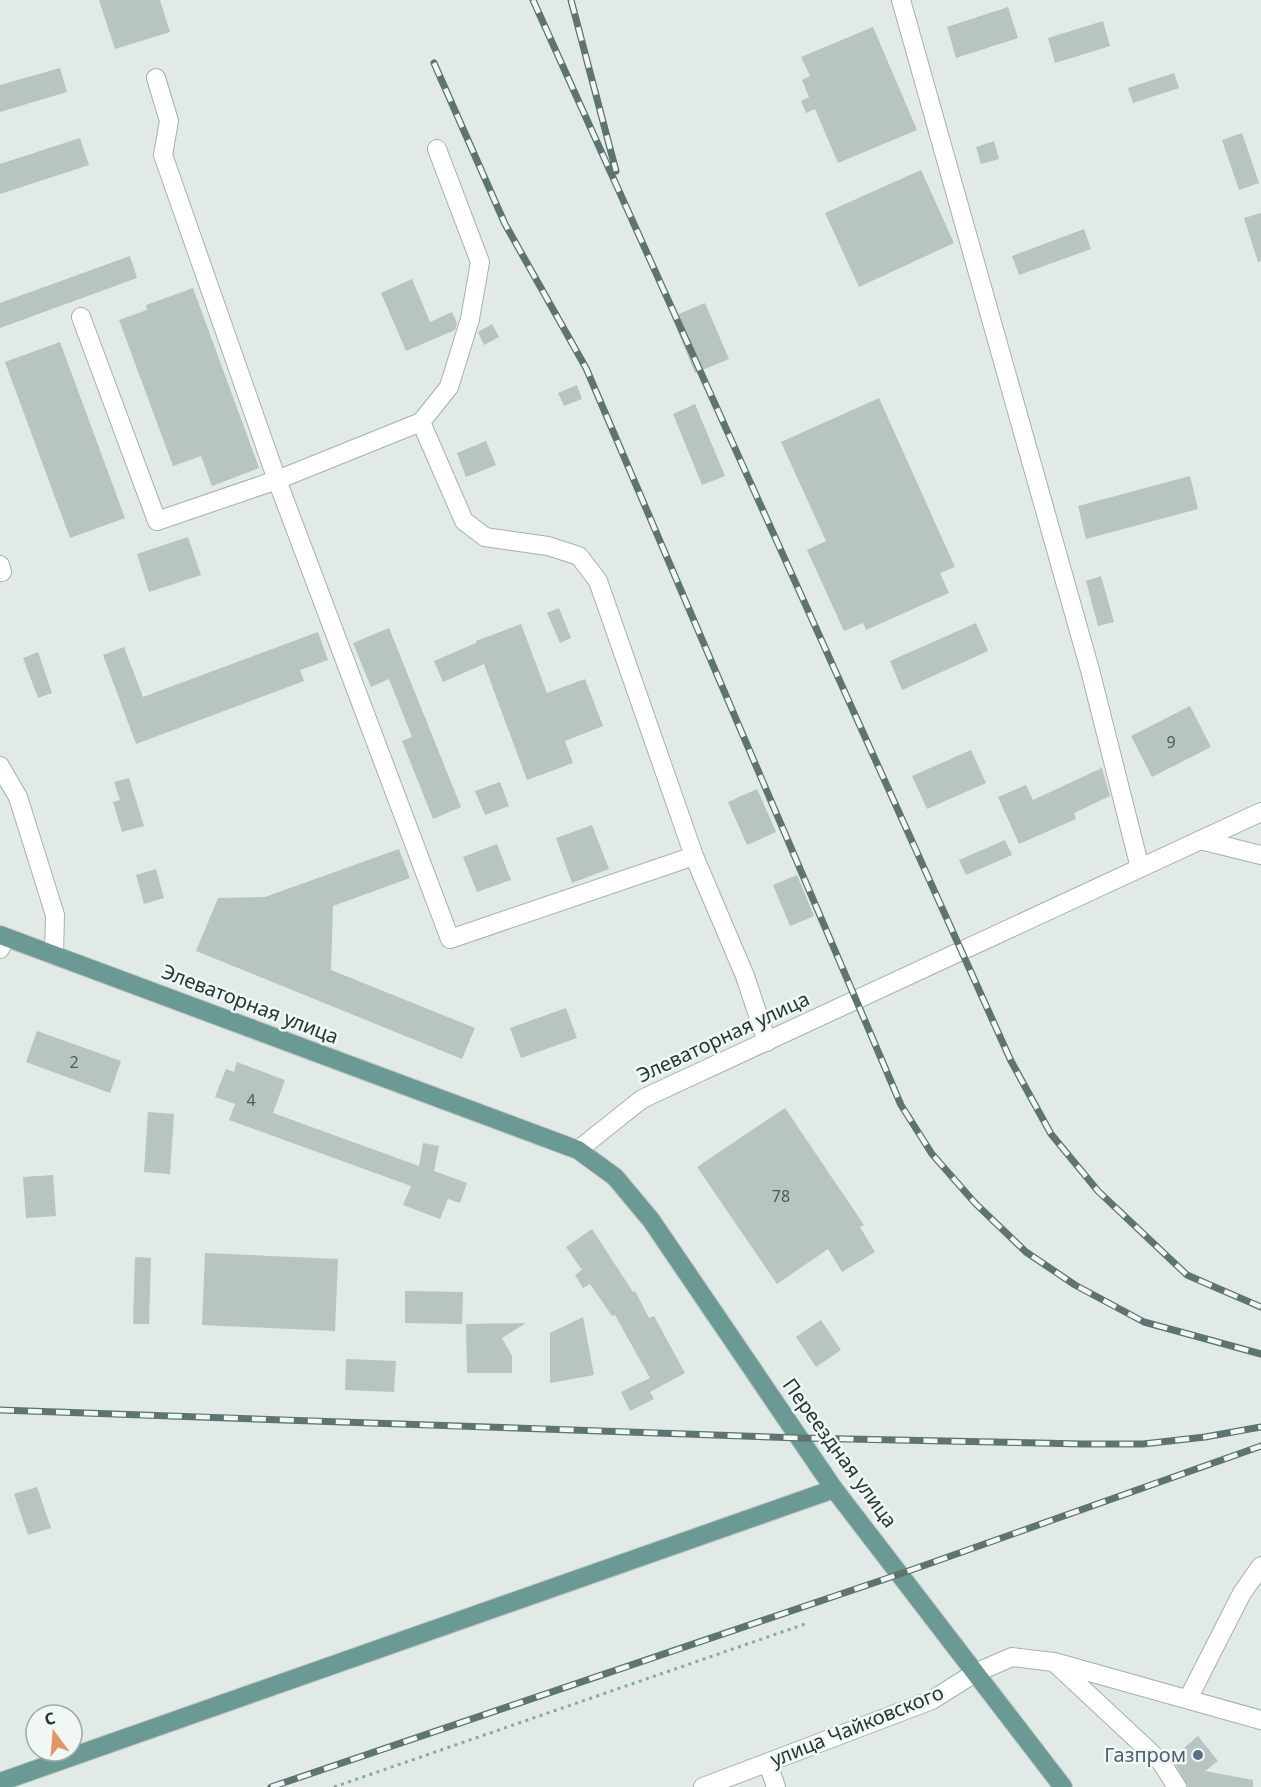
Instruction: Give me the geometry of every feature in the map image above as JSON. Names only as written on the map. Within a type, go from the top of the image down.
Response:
[{"type":"main road","name":"Элеваторная улица","points":[[2,941],[54,954],[578,1150]]},
{"type":"main road","name":"Переездная улица","points":[[578,1150],[615,1177],[651,1220],[834,1489],[1063,1787]]},
{"type":"main road","points":[[0,1782],[834,1489]]},
{"type":"street","points":[[901,0],[1090,670],[1140,868]]},
{"type":"street","points":[[156,78],[170,121],[163,156],[277,480],[450,939],[694,856]]},
{"type":"street","points":[[81,317],[157,521],[277,480],[421,422],[449,387],[470,319],[480,262],[437,149]]},
{"type":"street","points":[[421,422],[464,521],[485,537],[548,546],[579,556],[598,581],[694,856],[745,976],[767,1042]]},
{"type":"street","points":[[0,565],[2,572],[0,572]]},
{"type":"street","points":[[0,766],[18,797],[56,915],[54,954]]},
{"type":"street","name":"Элеваторная улица","points":[[578,1150],[642,1099],[1261,812]]},
{"type":"street","points":[[1200,840],[1261,855]]},
{"type":"street","points":[[1188,1700],[1242,1593],[1261,1566]]},
{"type":"street","name":"улица Чайковского","points":[[703,1787],[932,1700],[975,1673],[1012,1657],[1054,1662],[1261,1720]]},
{"type":"street","points":[[1054,1662],[1161,1762],[1177,1787]]},
{"type":"street","points":[[768,1763],[777,1787]]},
{"type":"path","points":[[334,1787],[808,1623]]},
{"type":"building","points":[[99,0],[160,0],[170,32],[115,49]]},
{"type":"building","points":[[1008,7],[1018,38],[956,58],[947,27]]},
{"type":"building","points":[[1103,21],[1110,46],[1055,63],[1048,38]]},
{"type":"building","points":[[873,27],[917,130],[838,163],[815,109],[806,113],[801,101],[809,97],[802,80],[810,76],[801,57]]},
{"type":"building","points":[[60,68],[67,92],[0,112],[0,85]]},
{"type":"building","points":[[1174,73],[1179,88],[1133,103],[1128,88]]},
{"type":"building","points":[[1242,133],[1259,183],[1239,190],[1222,140]]},
{"type":"building","points":[[80,138],[89,165],[0,194],[0,164]]},
{"type":"building","points":[[994,141],[999,159],[981,164],[976,147]]},
{"type":"building","points":[[921,170],[954,243],[859,287],[825,213]]},
{"type":"building","points":[[1261,213],[1261,261],[1258,262],[1244,218]]},
{"type":"building","points":[[1084,229],[1091,249],[1019,275],[1012,256]]},
{"type":"building","points":[[130,256],[137,278],[0,328],[0,303]]},
{"type":"building","points":[[412,279],[430,322],[452,312],[457,323],[455,330],[406,351],[381,293]]},
{"type":"building","points":[[193,288],[259,468],[212,486],[201,456],[173,466],[119,320],[147,310],[146,305]]},
{"type":"building","points":[[705,303],[729,359],[695,373],[672,317]]},
{"type":"building","points":[[492,324],[499,337],[484,345],[478,332]]},
{"type":"building","points":[[60,342],[125,518],[70,538],[5,362]]},
{"type":"building","points":[[577,385],[582,399],[564,406],[558,393]]},
{"type":"building","points":[[879,398],[955,567],[940,573],[949,593],[866,630],[863,623],[844,631],[807,550],[826,541],[781,442]]},
{"type":"building","points":[[695,404],[725,476],[702,485],[673,414]]},
{"type":"building","points":[[486,441],[496,465],[466,477],[457,453]]},
{"type":"building","points":[[1190,476],[1198,509],[1086,539],[1078,506]]},
{"type":"building","points":[[188,537],[201,575],[149,592],[137,554]]},
{"type":"building","points":[[1101,576],[1114,622],[1098,626],[1086,581]]},
{"type":"building","points":[[559,608],[571,638],[560,643],[547,613]]},
{"type":"building","points":[[976,623],[988,651],[902,690],[890,661]]},
{"type":"building","points":[[521,624],[547,693],[585,679],[603,726],[565,741],[573,763],[527,780],[484,664],[443,682],[434,661],[476,643],[476,641]]},
{"type":"building","points":[[389,628],[461,807],[433,819],[402,741],[412,737],[389,679],[371,687],[353,643]]},
{"type":"building","points":[[318,632],[328,660],[300,670],[304,681],[136,744],[103,655],[124,647],[143,697]]},
{"type":"building","points":[[38,652],[52,693],[38,698],[23,658]]},
{"type":"building","points":[[1190,706],[1211,747],[1152,777],[1131,736]]},
{"type":"building","points":[[971,750],[986,783],[927,809],[912,776]]},
{"type":"building","points":[[1102,768],[1110,796],[1074,813],[1076,819],[1019,844],[998,797],[1026,785],[1033,800]]},
{"type":"building","points":[[129,778],[144,826],[122,832],[113,802],[120,800],[114,782]]},
{"type":"building","points":[[500,782],[509,806],[485,815],[475,791]]},
{"type":"building","points":[[757,789],[776,832],[747,845],[728,802]]},
{"type":"building","points":[[592,825],[609,869],[572,883],[556,838]]},
{"type":"building","points":[[1005,840],[1012,855],[966,875],[959,860]]},
{"type":"building","points":[[497,844],[511,880],[477,892],[463,857]]},
{"type":"building","points":[[399,849],[410,878],[333,906],[331,970],[475,1028],[462,1059],[196,951],[218,898],[265,897]]},
{"type":"building","points":[[156,869],[164,898],[144,904],[136,875]]},
{"type":"building","points":[[797,875],[814,916],[790,926],[773,885]]},
{"type":"building","points":[[566,1008],[577,1038],[521,1058],[510,1028]]},
{"type":"building","points":[[37,1031],[121,1061],[110,1093],[26,1062]]},
{"type":"building","points":[[237,1062],[285,1080],[273,1113],[419,1166],[423,1143],[439,1146],[434,1171],[467,1183],[460,1203],[448,1199],[440,1219],[403,1205],[411,1186],[229,1120],[235,1104],[215,1097],[226,1069],[234,1072]]},
{"type":"building","points":[[785,1108],[864,1225],[860,1227],[875,1252],[842,1272],[828,1249],[777,1284],[697,1167]]},
{"type":"building","points":[[148,1112],[174,1114],[170,1174],[144,1172]]},
{"type":"building","points":[[53,1175],[56,1216],[26,1218],[23,1177]]},
{"type":"building","points":[[592,1229],[633,1292],[635,1291],[649,1318],[654,1316],[685,1373],[650,1392],[654,1399],[630,1411],[621,1392],[650,1378],[615,1315],[612,1316],[590,1284],[583,1288],[575,1275],[582,1270],[566,1247]]},
{"type":"building","points":[[205,1253],[338,1259],[335,1331],[202,1325]]},
{"type":"building","points":[[135,1257],[151,1258],[149,1324],[133,1324]]},
{"type":"building","points":[[405,1291],[463,1292],[462,1324],[405,1323]]},
{"type":"building","points":[[583,1317],[594,1375],[550,1383],[550,1333]]},
{"type":"building","points":[[821,1320],[841,1350],[816,1367],[796,1337]]},
{"type":"building","points":[[526,1323],[502,1338],[512,1356],[512,1373],[467,1373],[466,1324]]},
{"type":"building","points":[[346,1359],[396,1361],[394,1392],[345,1390]]},
{"type":"building","points":[[37,1487],[51,1528],[28,1535],[14,1494]]},
{"type":"building","points":[[1198,1736],[1218,1761],[1205,1771],[1253,1780],[1253,1787],[1188,1787],[1172,1758]]},
{"type":"railway","points":[[533,0],[1011,1061],[1051,1134],[1098,1191],[1187,1275],[1261,1307]]},
{"type":"railway","points":[[571,0],[616,171]]},
{"type":"railway","points":[[434,63],[505,224],[586,368],[901,1105],[932,1154],[975,1203],[1026,1252],[1075,1285],[1144,1322],[1261,1354]]},
{"type":"railway","points":[[0,1410],[800,1438],[1083,1444],[1143,1444],[1205,1437],[1261,1427]]},
{"type":"railway","points":[[271,1787],[900,1574],[1261,1446]]},
{"type":"place","name":"Газпром","points":[[1198,1755]]}]
